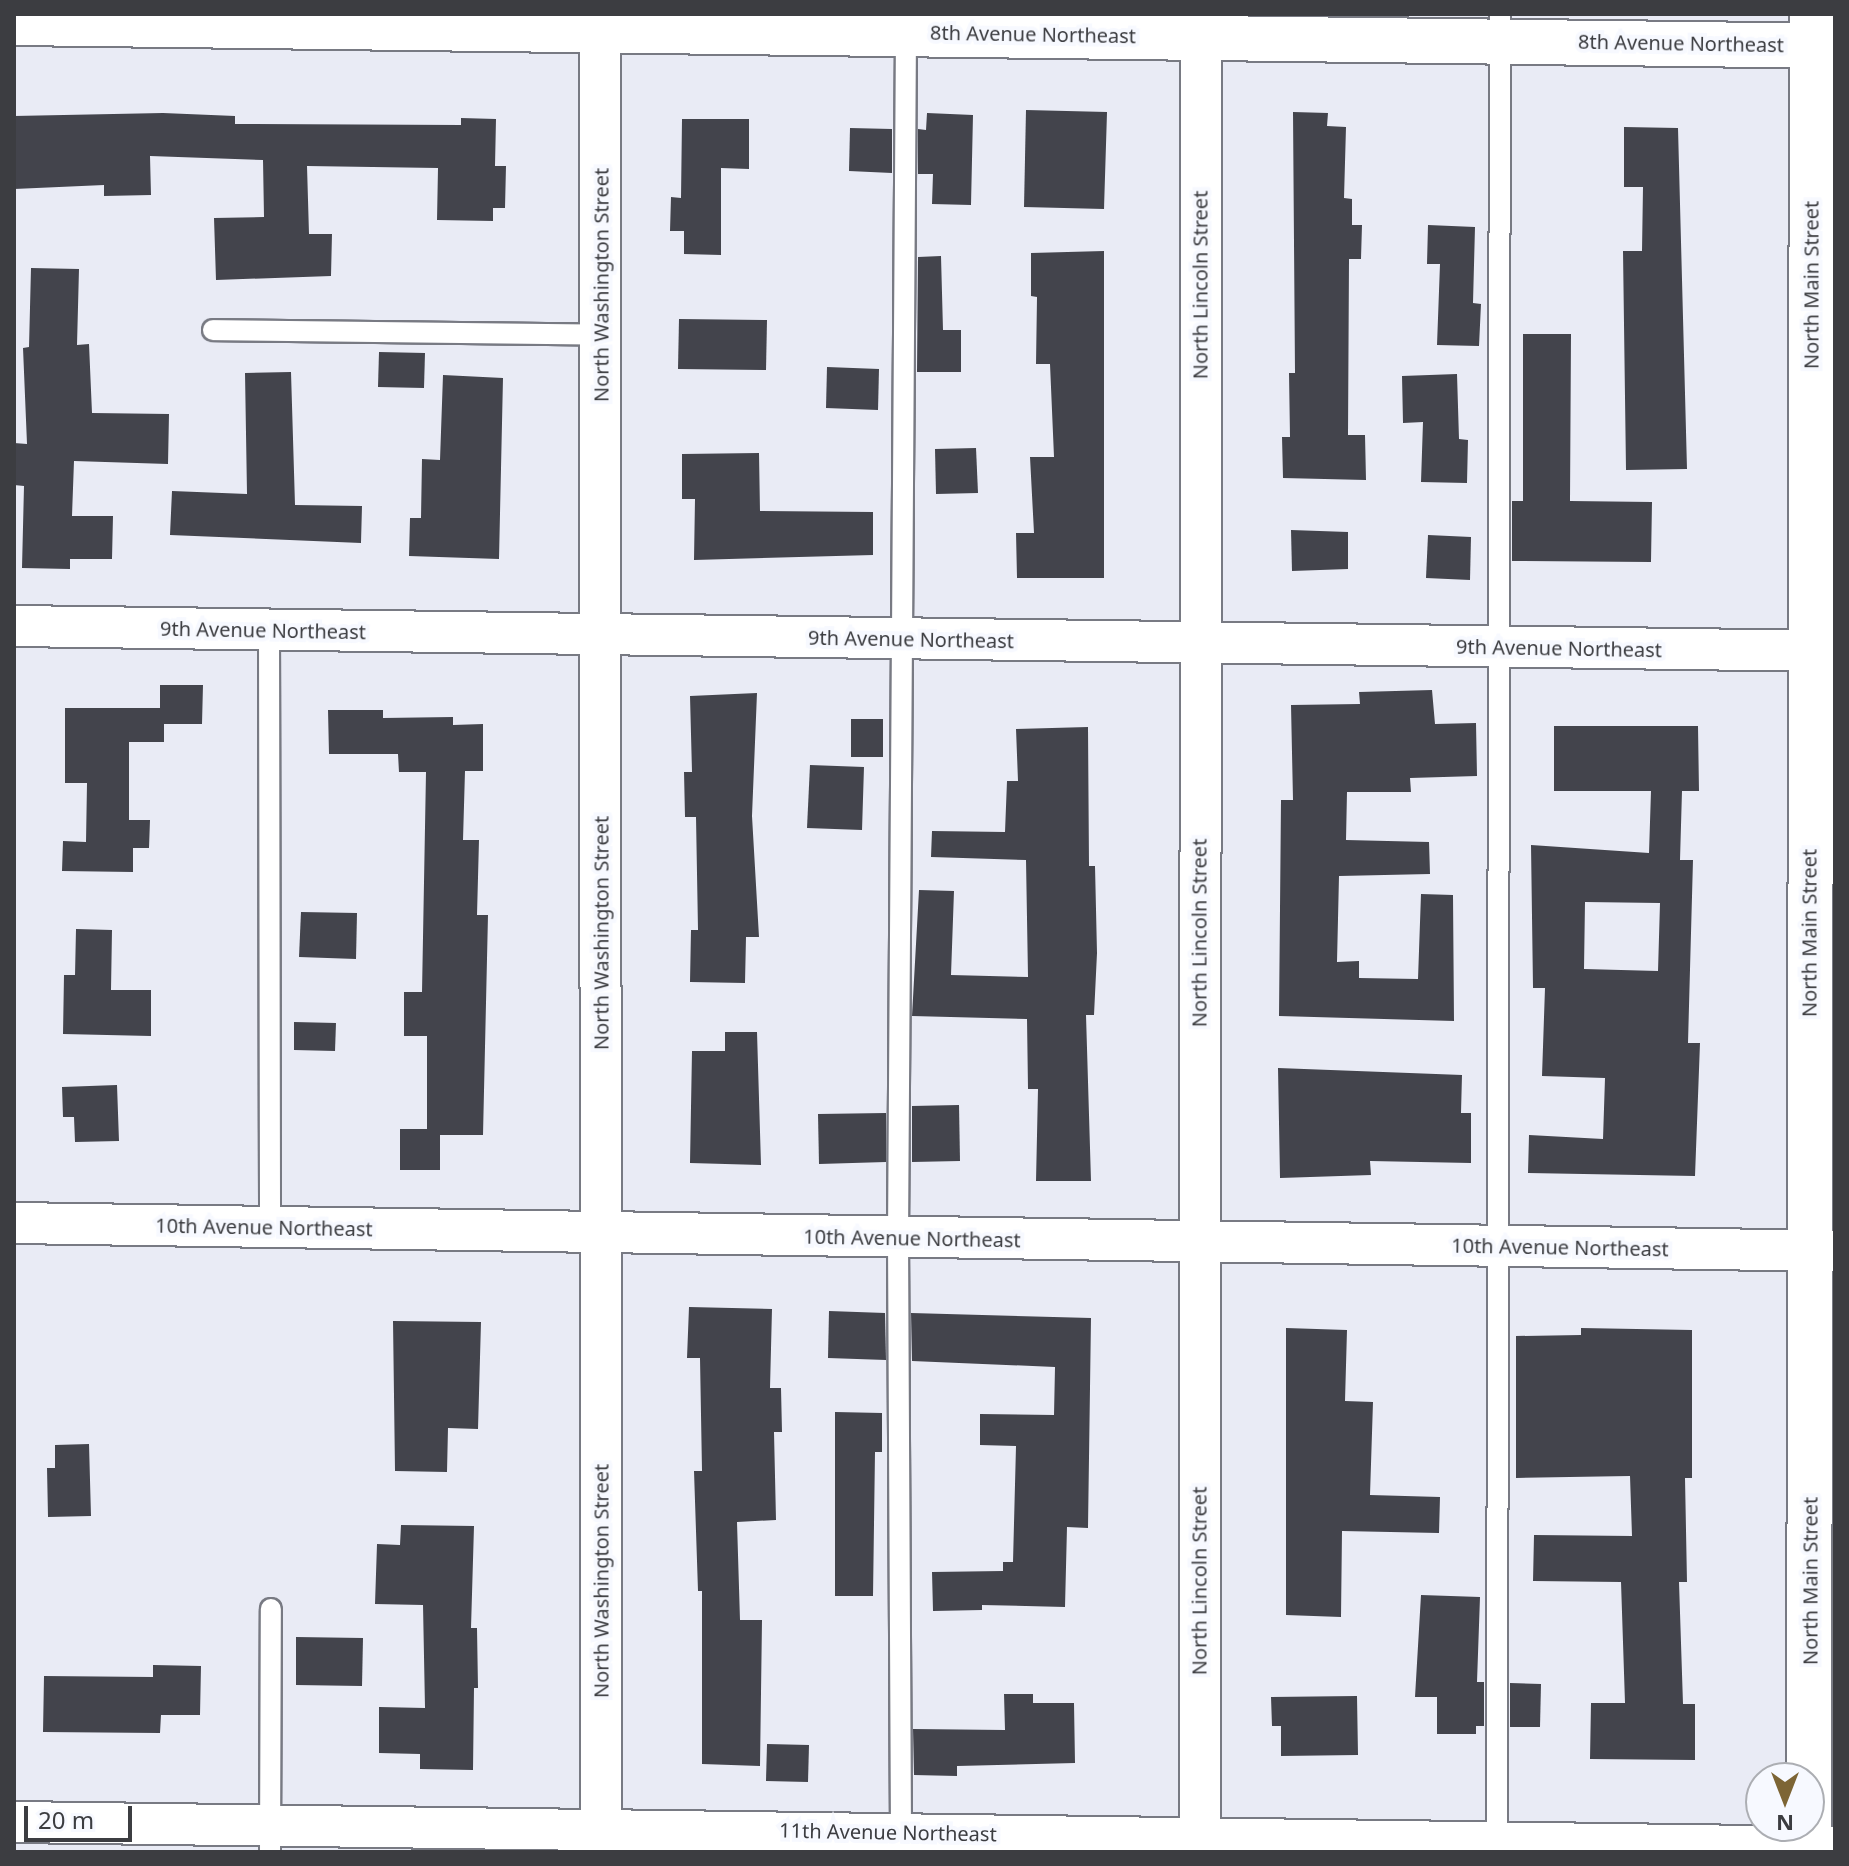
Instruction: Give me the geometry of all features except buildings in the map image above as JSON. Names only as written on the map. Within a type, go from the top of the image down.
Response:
[{"type":"main road","name":"8th Avenue Northeast","points":[[14,23],[600,20],[1500,26],[1820,35]]},
{"type":"main road","name":"North Main Street","points":[[1818,1848],[1822,1251],[1820,35]]},
{"type":"street","name":"North Washington Street","points":[[600,20],[601,1841]]},
{"type":"street","name":"North Lincoln Street","points":[[1200,1844],[1201,25]]},
{"type":"street","name":"9th Avenue Northeast","points":[[14,626],[1822,651]]},
{"type":"street","name":"10th Avenue Northeast","points":[[14,1223],[1822,1251]]},
{"type":"street","name":"11th Avenue Northeast","points":[[14,1822],[270,1838],[601,1841],[901,1832],[1200,1844],[1497,1841],[1818,1848]]},
{"type":"lane","points":[[901,1832],[898,1238],[906,23]]},
{"type":"lane","points":[[1497,1841],[1500,26]]},
{"type":"lane","points":[[213,330],[601,335]]},
{"type":"lane","points":[[269,630],[270,1227]]},
{"type":"lane","points":[[270,1838],[271,1609]]}]
